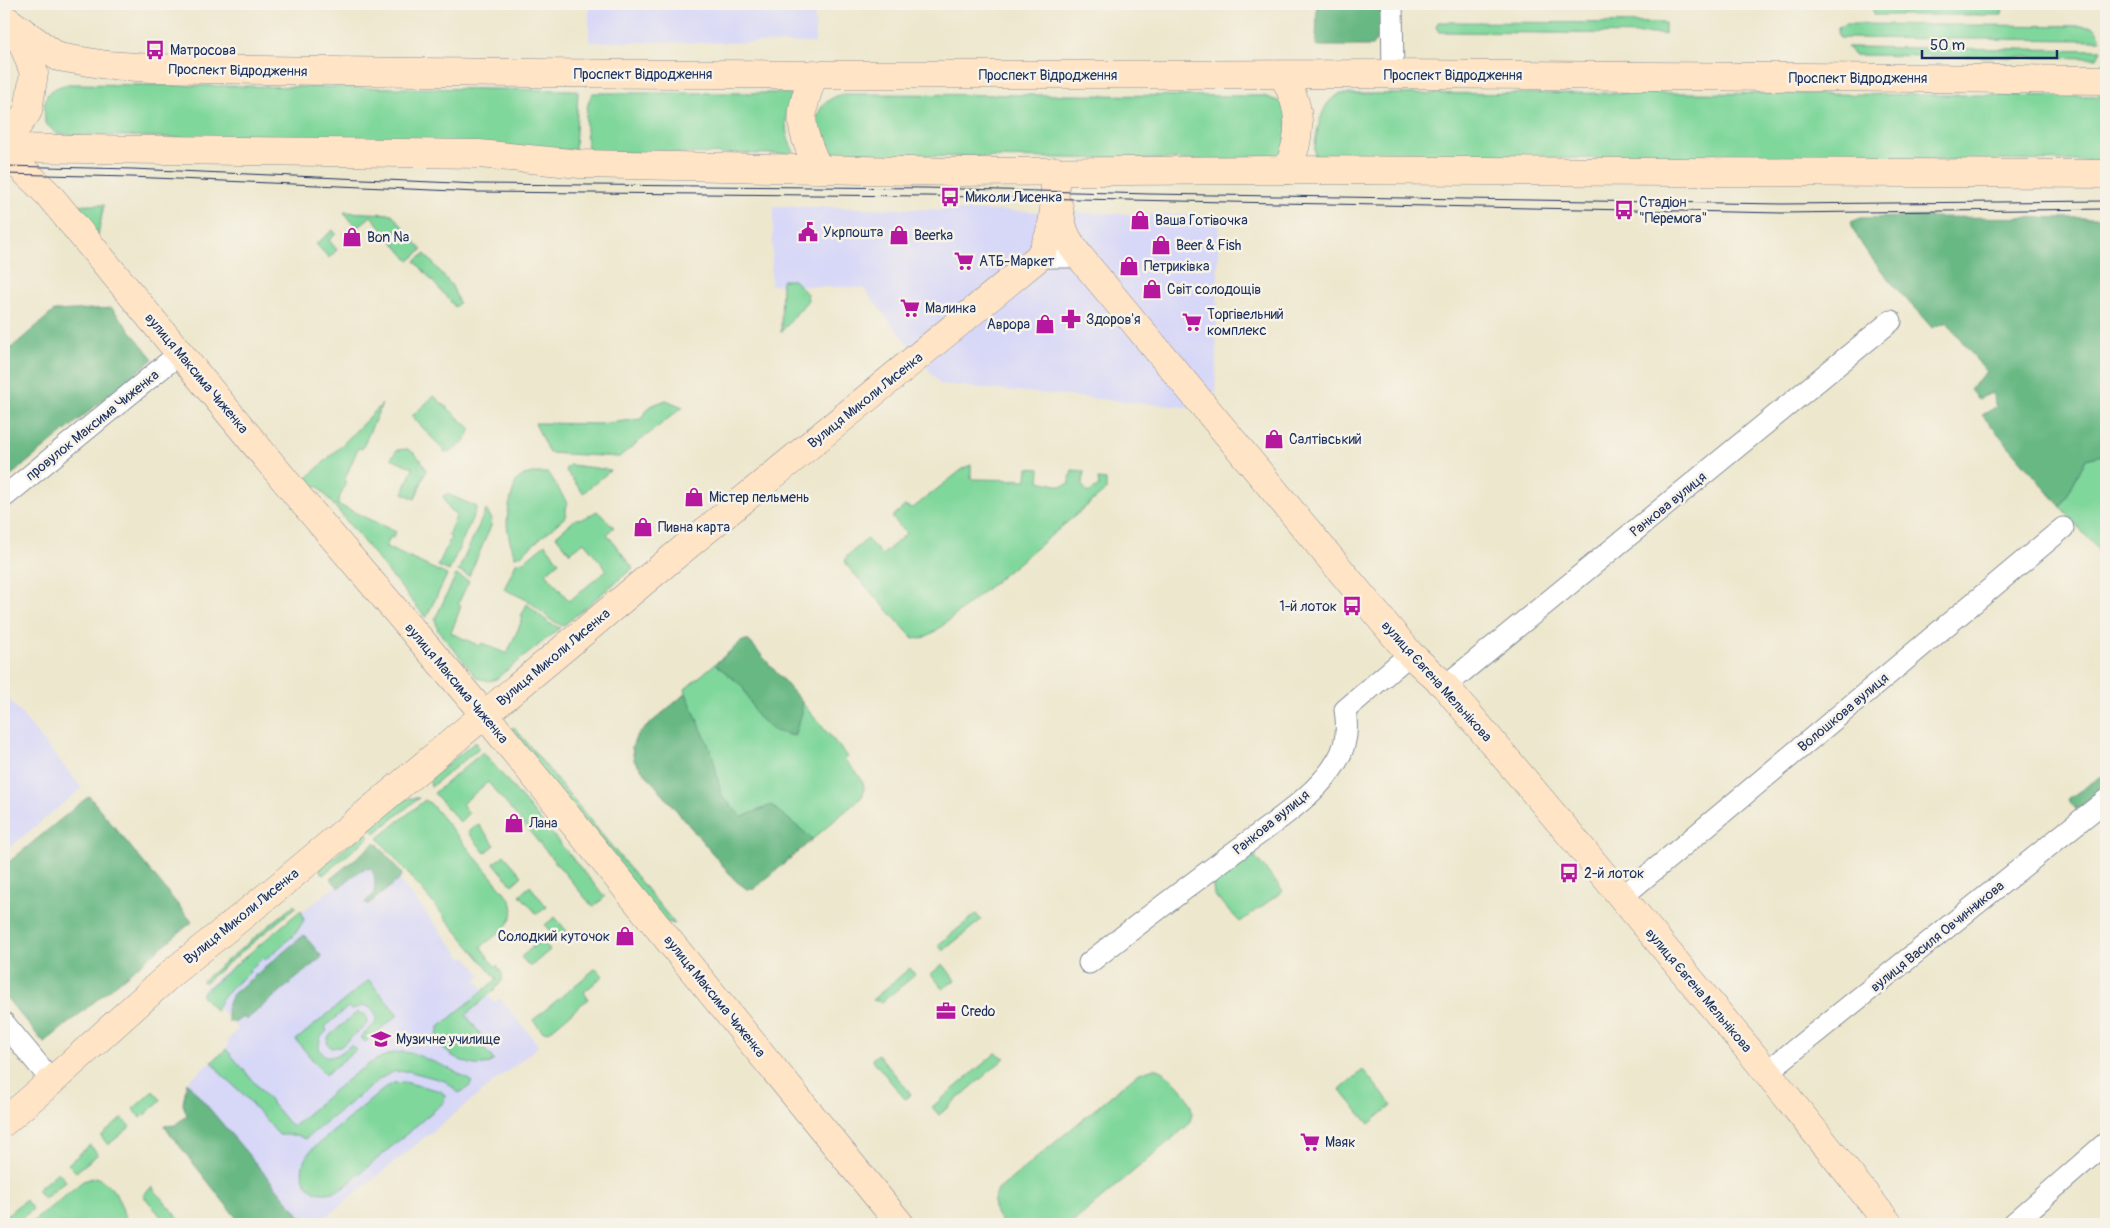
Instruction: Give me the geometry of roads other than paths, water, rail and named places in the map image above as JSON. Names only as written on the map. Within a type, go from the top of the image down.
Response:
[{"type":"main road","name":"Проспект Відродження","points":[[4,19],[58,56],[107,65],[152,68],[814,74],[1393,74],[2106,80]]},
{"type":"main road","points":[[4,19],[23,44],[34,73],[28,111],[4,144]]},
{"type":"main road","points":[[814,74],[801,113],[808,147],[818,168]]},
{"type":"main road","points":[[1282,75],[1296,104],[1298,118],[1298,138],[1287,170]]},
{"type":"main road","points":[[4,149],[479,154],[580,164],[983,172],[1287,170],[2106,174]]},
{"type":"main road","name":"вулиця Максима Чиженка","points":[[4,149],[48,194],[302,501],[484,714],[900,1224]]},
{"type":"main road","name":"вулиця Євгена Мельнікова","points":[[1055,171],[1062,229],[1069,243],[1080,257],[1410,654],[1445,686],[1622,897],[1768,1072],[1888,1224]]},
{"type":"main road","name":"Вулиця Миколи Лисенка","points":[[4,1122],[174,971],[271,893],[484,714],[1039,257],[1049,242],[1052,229],[1055,171]]},
{"type":"street","points":[[1392,4],[1393,74]]},
{"type":"street","points":[[1039,257],[1080,257]]},
{"type":"street","name":"Ранкова вулиця","points":[[1445,686],[1891,321]]},
{"type":"street","name":"провулок Максима Чиженка","points":[[4,497],[180,353]]},
{"type":"street","name":"Волошкова вулиця","points":[[1622,897],[2063,528]]},
{"type":"street","name":"Ранкова вулиця","points":[[1089,963],[1288,812],[1321,782],[1338,761],[1345,744],[1347,725],[1345,710],[1410,654]]},
{"type":"street","name":"вулиця Василя Овчинникова","points":[[1768,1072],[2106,800]]},
{"type":"street","points":[[4,1023],[52,1081]]},
{"type":"street","points":[[2013,1224],[2106,1143]]},
{"type":"tram line","points":[[4,166],[132,169],[478,184],[926,188],[1150,194],[1782,204],[2106,201]]},
{"type":"tram line","points":[[4,174],[131,177],[478,192],[926,196],[1782,213],[2106,209]]},
{"type":"place","name":"Матросова","points":[[155,50]]},
{"type":"place","name":"Миколи Лисенка","points":[[950,197]]},
{"type":"place","name":"Стадіон \"Перемога\"","points":[[1624,210]]},
{"type":"place","name":"Ваша Готівочка","points":[[1140,220]]},
{"type":"place","name":"Укрпошта","points":[[808,232]]},
{"type":"place","name":"Beerka","points":[[899,235]]},
{"type":"place","name":"Bon Na","points":[[352,237]]},
{"type":"place","name":"Beer & Fish","points":[[1161,245]]},
{"type":"place","name":"АТБ-Маркет","points":[[964,261]]},
{"type":"place","name":"Петриківка","points":[[1129,266]]},
{"type":"place","name":"Світ солодощів","points":[[1152,289]]},
{"type":"place","name":"Малинка","points":[[910,308]]},
{"type":"place","name":"Здоров'я","points":[[1071,319]]},
{"type":"place","name":"Торгівельний комплекс","points":[[1192,322]]},
{"type":"place","name":"Аврора","points":[[1045,324]]},
{"type":"place","name":"Салтівський","points":[[1274,439]]},
{"type":"place","name":"Містер пельмень","points":[[694,497]]},
{"type":"place","name":"Пивна карта","points":[[643,527]]},
{"type":"place","name":"1-й лоток","points":[[1352,606]]},
{"type":"place","name":"Лана","points":[[514,823]]},
{"type":"place","name":"2-й лоток","points":[[1569,873]]},
{"type":"place","name":"Солодкий куточок","points":[[625,936]]},
{"type":"place","name":"Credo","points":[[946,1011]]},
{"type":"place","name":"Музичне училище","points":[[381,1039]]},
{"type":"place","name":"Маяк","points":[[1310,1142]]}]
